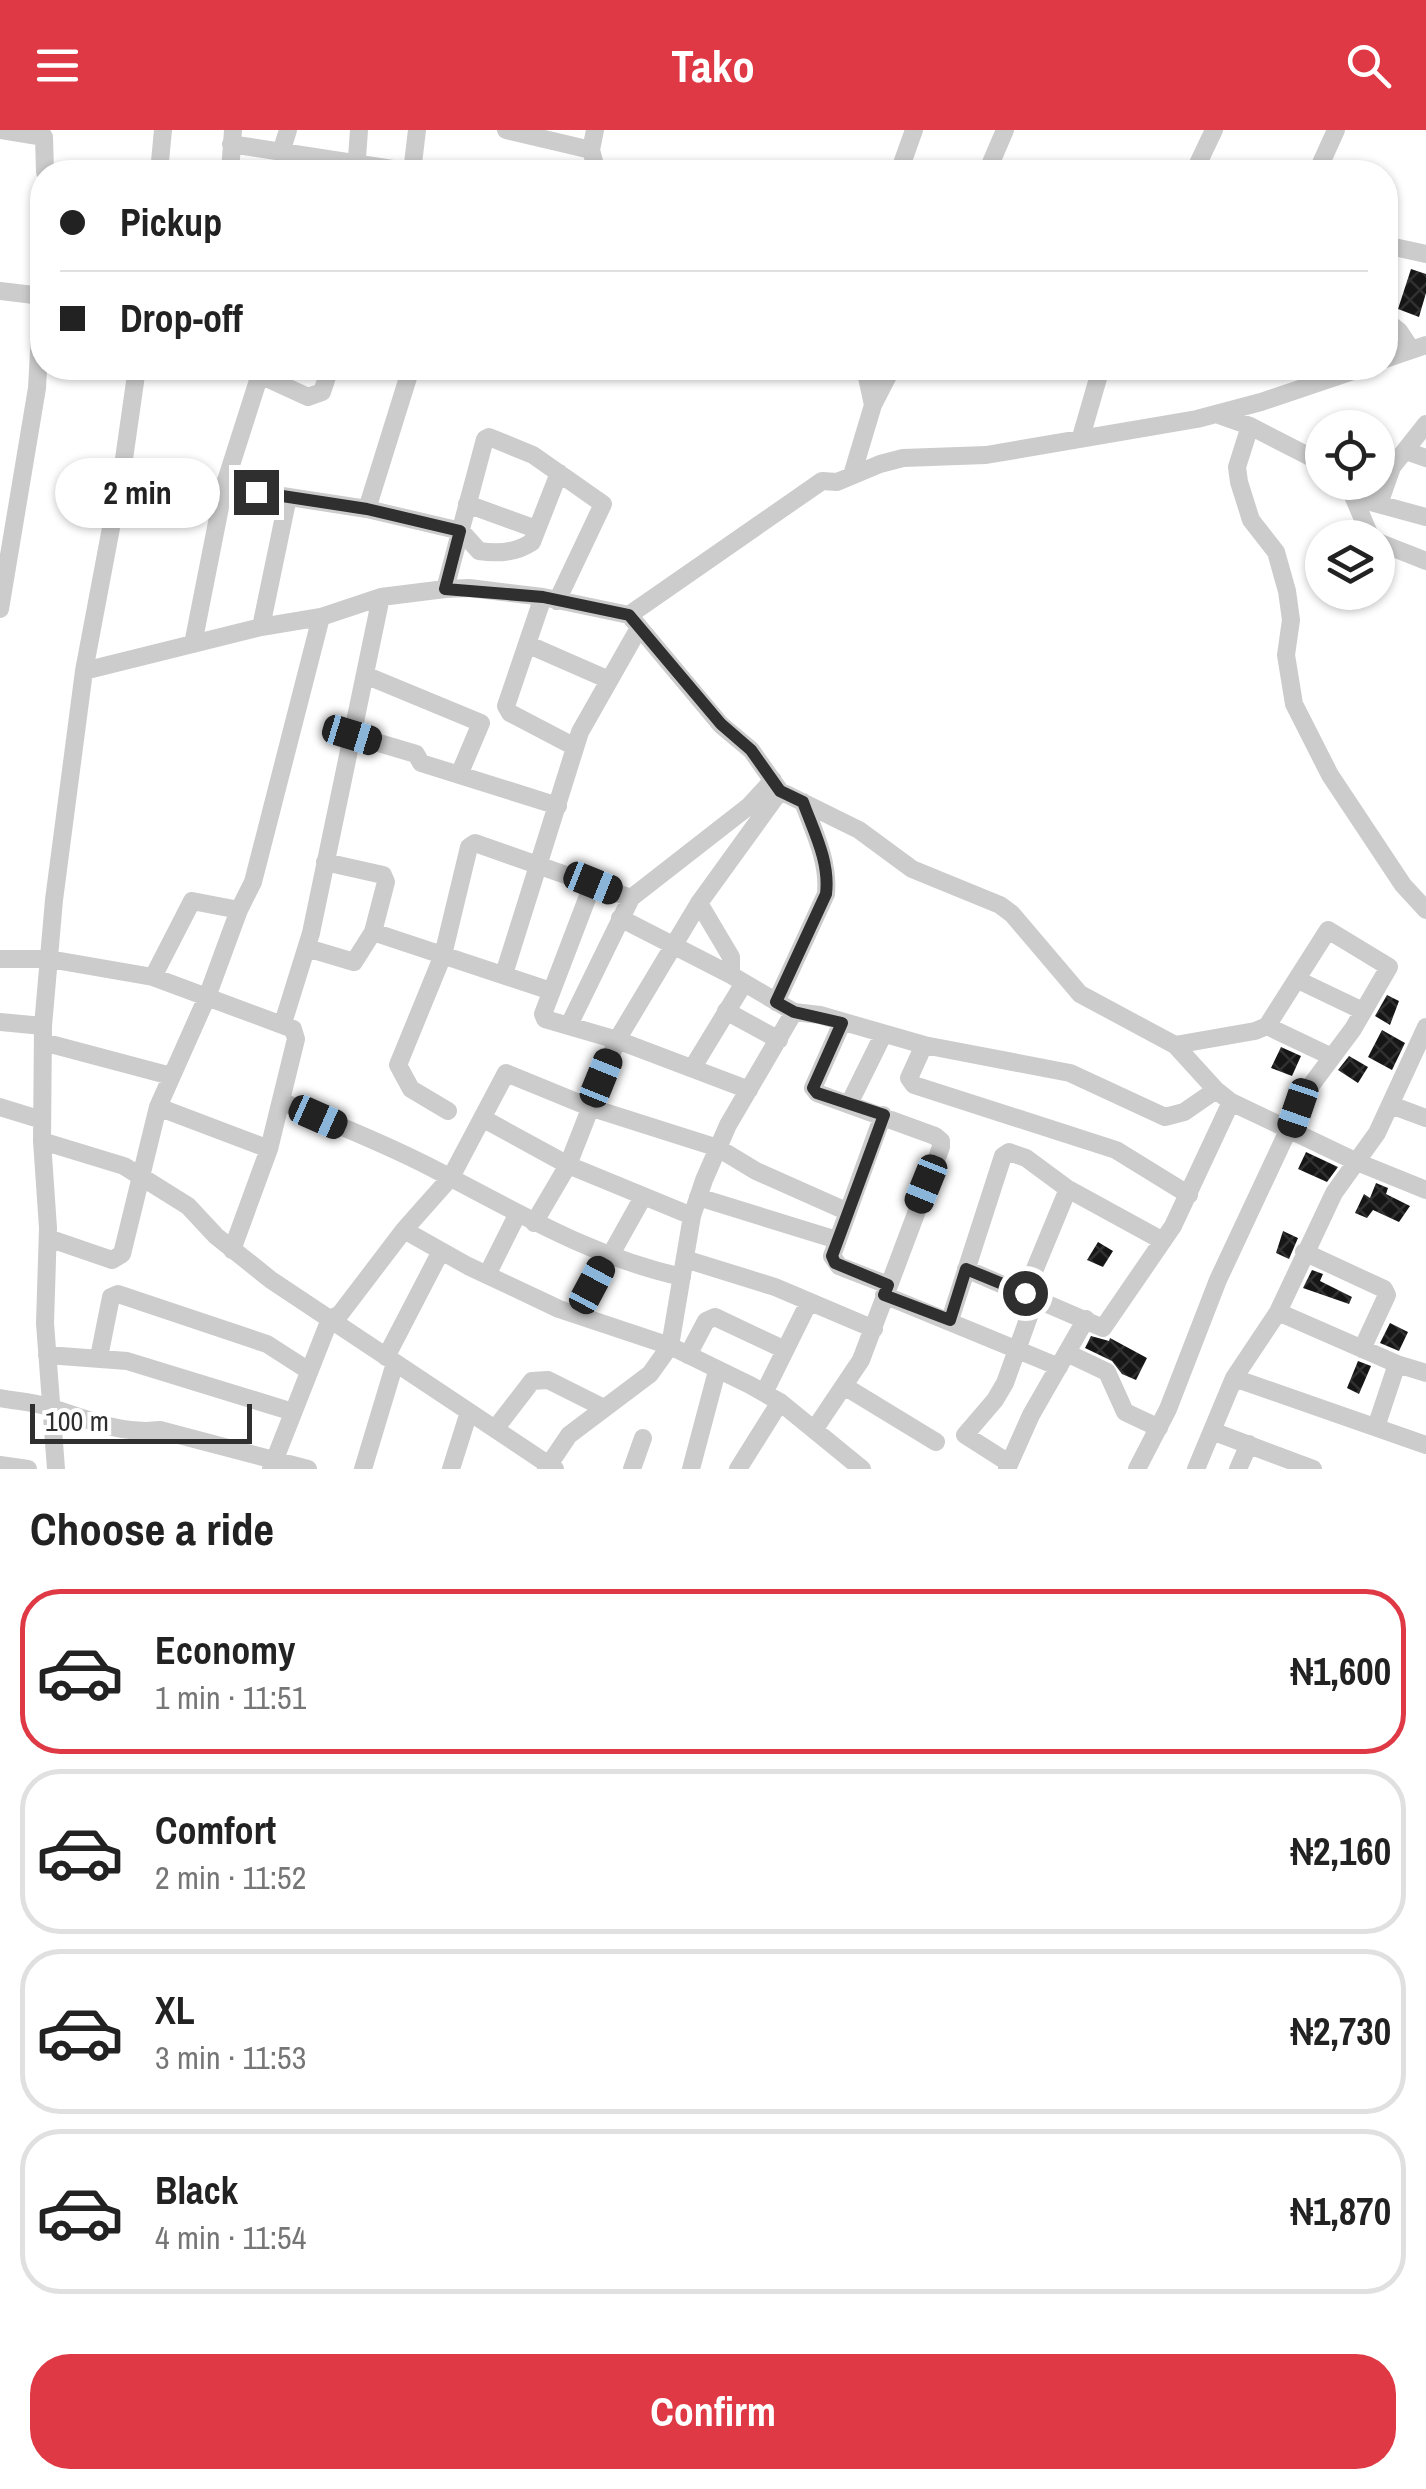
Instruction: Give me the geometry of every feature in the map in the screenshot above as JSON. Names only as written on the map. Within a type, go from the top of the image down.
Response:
[{"type":"street","points":[[2,130],[44,137],[45,160]]},
{"type":"street","points":[[161,160],[163,130]]},
{"type":"street","points":[[288,130],[288,160]]},
{"type":"street","points":[[358,160],[360,130]]},
{"type":"street","points":[[413,160],[417,130]]},
{"type":"street","points":[[506,130],[591,150]]},
{"type":"street","points":[[594,160],[591,150],[595,130]]},
{"type":"street","points":[[903,160],[914,130]]},
{"type":"street","points":[[992,160],[1005,130]]},
{"type":"street","points":[[1200,160],[1214,130]]},
{"type":"street","points":[[1322,160],[1336,130]]},
{"type":"street","points":[[232,137],[324,160]]},
{"type":"street","points":[[1398,247],[1426,254]]},
{"type":"street","points":[[0,291],[30,295]]},
{"type":"street","points":[[1398,330],[1419,347]]},
{"type":"street","points":[[0,609],[37,380]]},
{"type":"street","points":[[56,1469],[47,1356],[43,1034],[84,671],[135,380]]},
{"type":"street","points":[[192,644],[224,487],[258,380]]},
{"type":"street","points":[[276,380],[308,397],[322,392],[326,380]]},
{"type":"street","points":[[367,509],[407,380]]},
{"type":"street","points":[[867,380],[872,405]]},
{"type":"street","points":[[837,479],[886,380]]},
{"type":"street","points":[[1081,438],[1098,380]]},
{"type":"street","points":[[504,974],[575,747],[634,621],[837,479],[903,458],[986,454],[1216,414],[1324,380]]},
{"type":"street","points":[[1216,414],[1250,426],[1305,454]]},
{"type":"street","points":[[1379,504],[1392,467],[1426,424]]},
{"type":"street","points":[[1250,426],[1237,467],[1238,482],[1250,520],[1276,552],[1287,591],[1291,620],[1286,655],[1294,704],[1330,775],[1403,884],[1426,910]]},
{"type":"street","points":[[445,589],[485,439],[489,437],[526,451],[604,504],[550,599],[529,644],[507,709],[575,747]]},
{"type":"street","points":[[1406,452],[1426,458]]},
{"type":"street","points":[[117,498],[164,498],[224,487],[367,509],[460,531],[479,552],[502,553],[532,542],[559,472]]},
{"type":"street","points":[[262,627],[288,497]]},
{"type":"street","points":[[1371,500],[1426,517]]},
{"type":"street","points":[[468,504],[536,528]]},
{"type":"street","points":[[1395,549],[1426,561]]},
{"type":"street","points":[[84,671],[262,627],[322,617],[381,597],[445,589],[550,599],[634,621],[721,724],[751,750],[776,786],[859,830],[912,869],[1000,905],[1080,994],[1175,1045],[1224,1096],[1357,1162],[1426,1190]]},
{"type":"street","points":[[283,1023],[307,948],[381,597]]},
{"type":"street","points":[[48,1238],[112,1260],[119,1258],[158,1107],[207,997],[257,868],[322,617]]},
{"type":"street","points":[[529,644],[609,680]]},
{"type":"street","points":[[365,675],[481,723],[459,776]]},
{"type":"street","points":[[352,735],[414,754],[420,762],[459,776],[558,806]]},
{"type":"street","points":[[569,1025],[631,898],[776,786]]},
{"type":"street","points":[[487,1275],[568,1165],[617,1040],[776,786]]},
{"type":"street","points":[[776,1002],[826,894],[824,858],[803,802]]},
{"type":"street","points":[[448,1111],[412,1089],[398,1065],[443,955],[469,847],[475,843],[631,898]]},
{"type":"street","points":[[307,948],[354,962],[373,932],[386,878],[325,862]]},
{"type":"street","points":[[593,883],[544,1016],[749,1090]]},
{"type":"street","points":[[154,977],[194,900],[239,910]]},
{"type":"street","points":[[693,1067],[726,1011],[737,979],[731,956],[699,904]]},
{"type":"street","points":[[620,918],[794,1012],[924,1044],[1070,1073],[1165,1117],[1224,1096]]},
{"type":"street","points":[[1137,1469],[1160,1428],[1218,1280],[1306,1092],[1389,967],[1332,931],[1324,933],[1267,1026],[1254,1032],[1175,1045]]},
{"type":"street","points":[[373,932],[551,991]]},
{"type":"street","points":[[0,959],[49,959],[154,977],[283,1023],[296,1034],[283,1102],[232,1250]]},
{"type":"street","points":[[1298,980],[1363,1011]]},
{"type":"street","points":[[726,1011],[778,1040]]},
{"type":"street","points":[[42,1141],[107,1159],[188,1206],[232,1250],[550,1468],[570,1435],[650,1374],[670,1346],[698,1197],[718,1148],[794,1012]]},
{"type":"street","points":[[0,1022],[171,1076]]},
{"type":"street","points":[[814,1430],[844,1386],[874,1329],[941,1140],[884,1115],[817,1093],[813,1088],[842,1023]]},
{"type":"street","points":[[1267,1026],[1332,1058]]},
{"type":"street","points":[[1196,1469],[1234,1378],[1278,1312],[1334,1193],[1391,1105],[1426,1026]]},
{"type":"street","points":[[849,1104],[883,1034]]},
{"type":"street","points":[[924,1044],[910,1082],[1116,1150],[1188,1195]]},
{"type":"street","points":[[273,1464],[330,1319],[340,1314],[404,1230],[451,1178],[508,1072],[589,1107],[718,1148],[756,1171],[846,1211]]},
{"type":"street","points":[[966,1269],[1104,1328],[1188,1195],[1224,1096]]},
{"type":"street","points":[[283,1102],[451,1178],[526,1219],[608,1256],[775,1287],[874,1329]]},
{"type":"street","points":[[1391,1105],[1426,1118]]},
{"type":"street","points":[[0,1107],[42,1120]]},
{"type":"street","points":[[158,1107],[269,1149]]},
{"type":"street","points":[[884,1115],[832,1256],[839,1266],[1018,1350],[1107,1372],[1125,1412],[1160,1428]]},
{"type":"street","points":[[484,1119],[568,1165],[692,1216]]},
{"type":"street","points":[[950,1320],[1005,1153],[1026,1158],[1068,1189],[1163,1240]]},
{"type":"street","points":[[1068,1189],[1030,1295],[1018,1350],[996,1400],[965,1435],[1008,1466],[1031,1415],[1086,1319]]},
{"type":"street","points":[[577,1315],[642,1197]]},
{"type":"street","points":[[698,1197],[837,1240]]},
{"type":"street","points":[[404,1230],[487,1275],[577,1315],[670,1346],[772,1397],[862,1469]]},
{"type":"street","points":[[364,1469],[390,1360],[441,1251]]},
{"type":"street","points":[[1304,1252],[1384,1289],[1387,1295],[1362,1349]]},
{"type":"street","points":[[99,1358],[111,1297],[118,1294],[267,1344],[310,1371]]},
{"type":"street","points":[[738,1469],[772,1397],[785,1350],[808,1304]]},
{"type":"street","points":[[1278,1312],[1426,1373]]},
{"type":"street","points":[[688,1355],[706,1322],[715,1317],[785,1350]]},
{"type":"street","points":[[47,1356],[127,1361],[294,1412]]},
{"type":"street","points":[[1376,1427],[1397,1364]]},
{"type":"street","points":[[691,1469],[718,1371]]},
{"type":"street","points":[[1234,1378],[1426,1445]]},
{"type":"street","points":[[495,1429],[532,1381],[539,1379],[604,1408]]},
{"type":"street","points":[[844,1386],[936,1442]]},
{"type":"street","points":[[0,1398],[135,1431],[160,1430],[273,1464],[308,1469]]},
{"type":"street","points":[[451,1469],[469,1412]]},
{"type":"street","points":[[1212,1431],[1313,1469]]},
{"type":"street","points":[[632,1469],[643,1438]]},
{"type":"street","points":[[1238,1469],[1249,1444]]},
{"type":"street","points":[[0,1465],[28,1469]]},
{"type":"building","points":[[1411,269],[1426,274],[1426,293],[1419,317],[1398,309]]},
{"type":"building","points":[[1387,995],[1399,1001],[1390,1025],[1375,1016]]},
{"type":"building","points":[[1382,1030],[1405,1043],[1392,1070],[1368,1057]]},
{"type":"building","points":[[1281,1047],[1301,1056],[1292,1076],[1271,1068]]},
{"type":"building","points":[[1349,1056],[1368,1067],[1358,1083],[1338,1070]]},
{"type":"building","points":[[1306,1152],[1338,1167],[1327,1182],[1298,1169]]},
{"type":"building","points":[[1376,1183],[1388,1188],[1386,1194],[1410,1206],[1399,1222],[1373,1210],[1367,1218],[1355,1213],[1364,1194],[1370,1198]]},
{"type":"building","points":[[1283,1231],[1298,1238],[1289,1259],[1276,1253]]},
{"type":"building","points":[[1098,1242],[1113,1251],[1103,1267],[1087,1260]]},
{"type":"building","points":[[1312,1270],[1323,1274],[1320,1281],[1352,1297],[1349,1304],[1303,1288]]},
{"type":"building","points":[[1390,1323],[1408,1332],[1399,1351],[1380,1343]]},
{"type":"building","points":[[1091,1336],[1109,1341],[1110,1338],[1147,1358],[1136,1380],[1122,1374],[1112,1361],[1085,1348]]},
{"type":"building","points":[[1358,1361],[1371,1366],[1359,1394],[1347,1388]]},
{"type":"route","points":[[256,492],[367,509],[460,531],[445,589],[543,597],[629,615],[713,716],[751,750],[780,791],[803,802],[824,858],[826,894],[776,1002],[794,1012],[842,1023],[814,1082],[817,1093],[884,1115],[846,1211],[832,1256],[835,1263],[888,1285],[884,1295],[950,1320],[966,1269],[1025,1293]]}]
